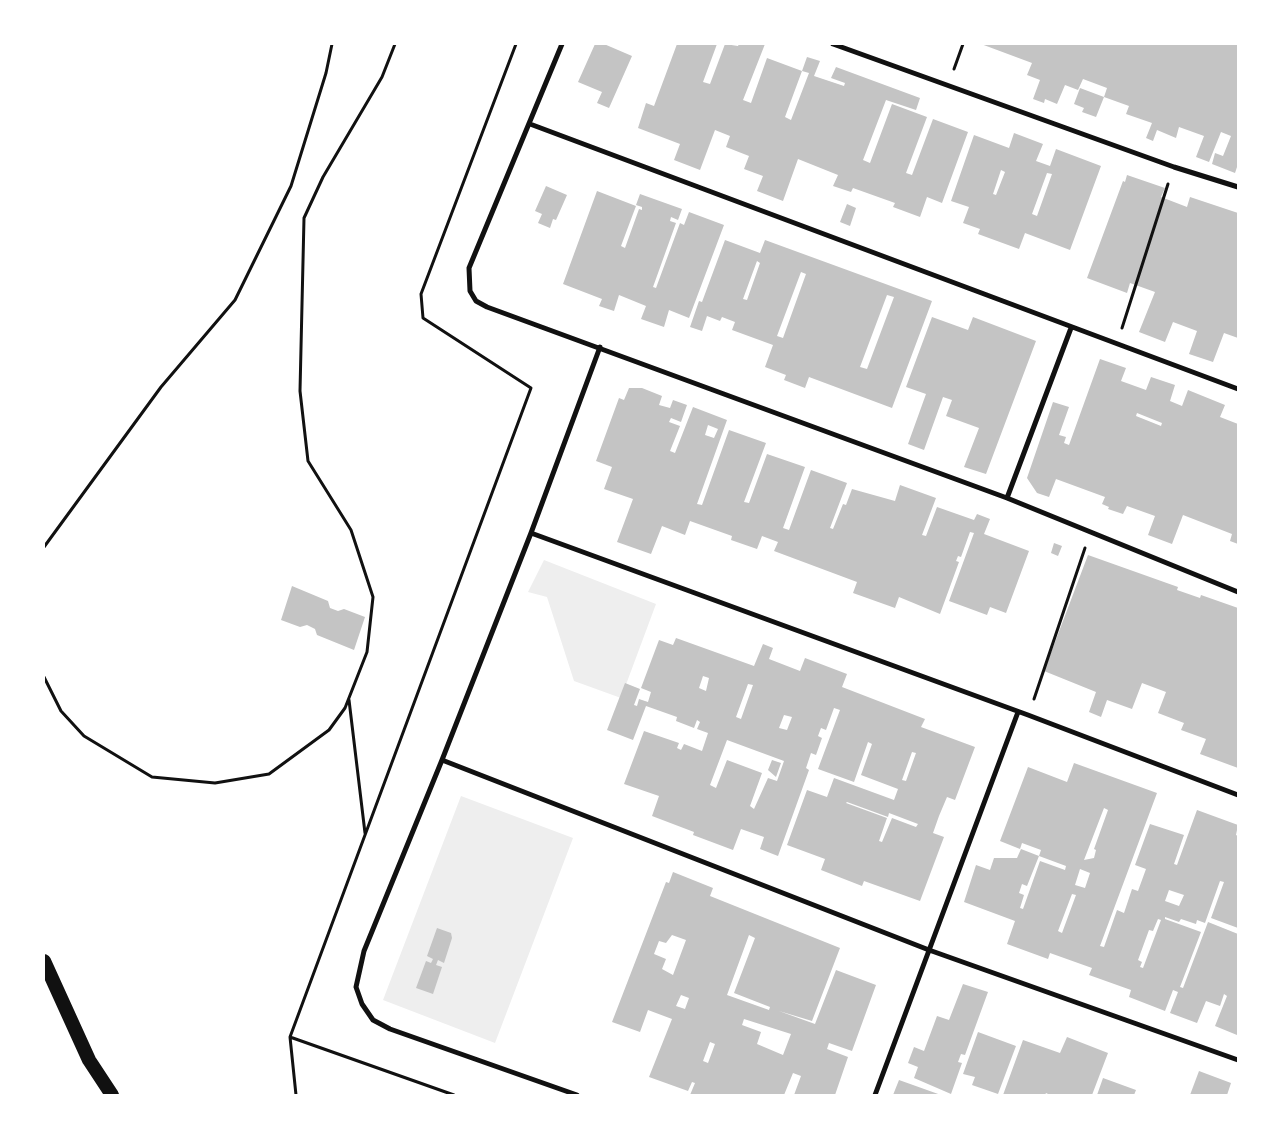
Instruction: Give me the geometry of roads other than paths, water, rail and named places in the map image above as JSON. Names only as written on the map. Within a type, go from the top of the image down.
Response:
[{"type":"highway","points":[[44,961],[89,1060],[112,1095]]},
{"type":"street","points":[[562,44],[469,268],[470,291],[476,301],[487,307],[1007,498],[1090,534],[1238,592]]},
{"type":"street","points":[[833,44],[947,87],[1174,167],[1238,187]]},
{"type":"street","points":[[530,124],[1238,389]]},
{"type":"street","points":[[1007,498],[1071,328]]},
{"type":"street","points":[[577,1095],[390,1029],[373,1020],[362,1004],[356,987],[364,951],[532,533],[600,347]]},
{"type":"street","points":[[532,533],[1028,715],[1238,795]]},
{"type":"street","points":[[875,1095],[1018,712]]},
{"type":"street","points":[[442,760],[929,950],[1238,1060]]}]
